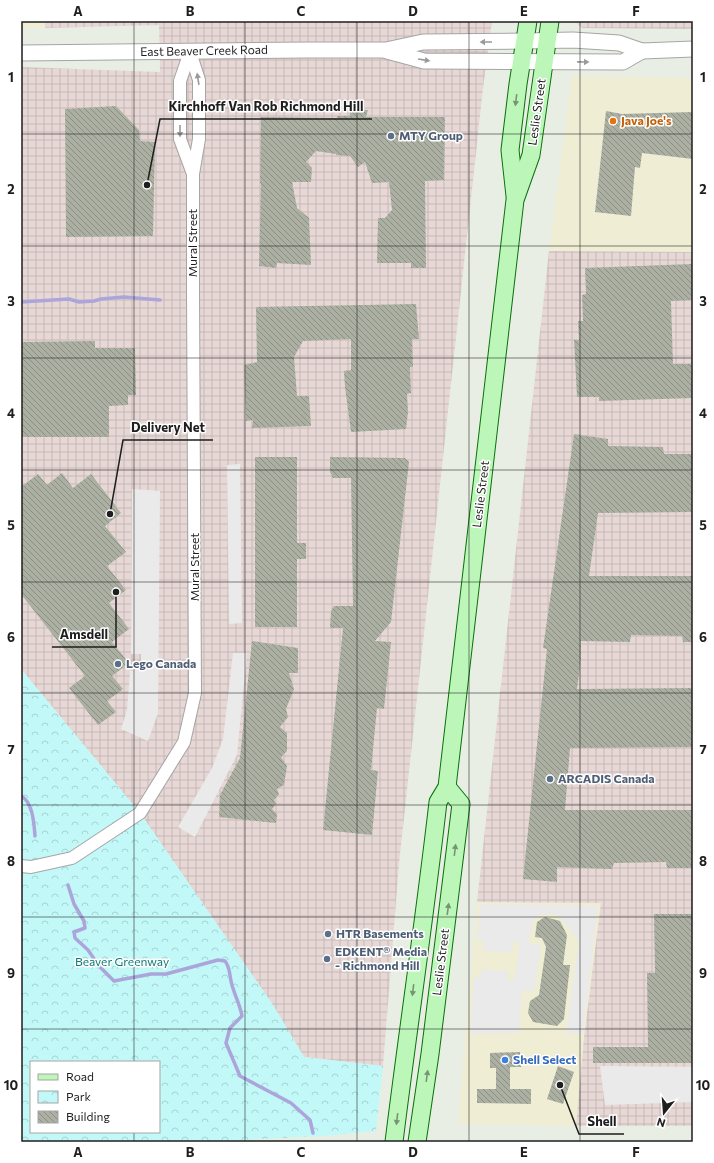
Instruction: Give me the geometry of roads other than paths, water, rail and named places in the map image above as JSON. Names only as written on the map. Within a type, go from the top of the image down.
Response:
[{"type":"main road","name":"Leslie Street","points":[[394,1142],[438,802],[447,787],[515,200],[510,150],[521,62],[528,21]]},
{"type":"main road","name":"Leslie Street","points":[[515,200],[531,155],[550,21]]},
{"type":"main road","name":"Leslie Street","points":[[417,1142],[431,1046],[461,804],[447,787]]},
{"type":"street","name":"East Beaver Creek Road","points":[[21,54],[386,50],[423,42],[573,40],[618,43],[642,51]]},
{"type":"street","points":[[642,51],[693,49]]},
{"type":"street","name":"East Beaver Creek Road","points":[[386,50],[424,61],[521,62],[623,62],[642,51]]},
{"type":"street","name":"Mural Street","points":[[190,52],[180,81],[180,139],[193,174]]},
{"type":"street","name":"Mural Street","points":[[21,866],[31,866],[72,858],[140,813],[184,742],[195,694],[192,290],[193,174],[199,139],[199,80],[190,52]]},
{"type":"waterway","points":[[21,302],[69,299],[79,302],[124,297],[160,300]]},
{"type":"waterway","points":[[21,796],[25,799],[30,808],[35,836]]},
{"type":"waterway","points":[[68,885],[74,904],[84,921],[85,928],[74,932],[75,938],[88,950],[99,966],[114,981],[151,974],[166,974],[218,960],[225,961],[242,1016],[230,1028],[226,1043],[240,1076],[291,1103],[310,1120],[313,1133]]},
{"type":"place","name":"Java Joe's","points":[[613,121]]},
{"type":"place","name":"MTY Group","points":[[391,136]]},
{"type":"place","name":"Kirchhoff Van Rob Richmond Hill","points":[[147,185]]},
{"type":"place","name":"Delivery Net","points":[[110,514]]},
{"type":"place","name":"Amsdell","points":[[116,592]]},
{"type":"place","name":"Lego Canada","points":[[118,664]]},
{"type":"place","name":"ARCADIS Canada","points":[[550,779]]},
{"type":"place","name":"HTR Basements","points":[[328,934]]},
{"type":"place","name":"EDKENT® Media - Richmond Hill","points":[[327,959]]},
{"type":"place","name":"Shell Select","points":[[505,1060]]},
{"type":"place","name":"Shell","points":[[560,1085]]},
{"type":"park label","name":"Beaver Greenway","points":[[122,962]]}]
